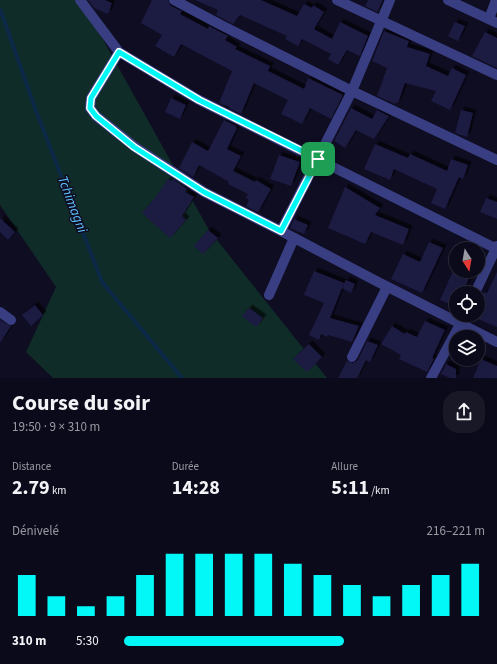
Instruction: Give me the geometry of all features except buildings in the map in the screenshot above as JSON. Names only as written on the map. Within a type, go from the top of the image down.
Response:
[{"type":"street","points":[[80,0],[119,52],[199,100],[497,248],[478,286]]},
{"type":"street","points":[[174,0],[352,91],[497,160]]},
{"type":"street","points":[[337,0],[497,75]]},
{"type":"street","points":[[281,231],[352,91],[390,0]]},
{"type":"street","points":[[448,0],[493,21],[496,0]]},
{"type":"street","points":[[119,52],[91,98],[90,108],[96,116],[134,147],[204,192],[387,287],[449,314]]},
{"type":"street","points":[[269,295],[294,238]]},
{"type":"street","points":[[352,357],[387,287]]},
{"type":"street","points":[[0,312],[11,320]]},
{"type":"street","points":[[431,378],[462,322]]},
{"type":"street","points":[[466,322],[497,342]]},
{"type":"green space","points":[[0,0],[81,0],[209,230],[327,378],[53,378],[26,352],[56,287],[0,205]]},
{"type":"waterway","name":"Tchimagni","points":[[0,9],[35,108],[102,282],[182,378]]},
{"type":"route","points":[[119,52],[199,100],[318,159],[281,231],[204,192],[134,147],[96,116],[90,108],[91,98],[119,52]]}]
